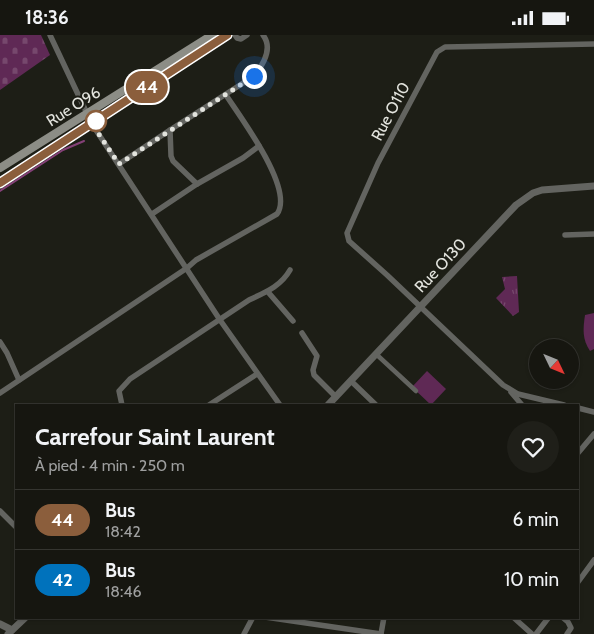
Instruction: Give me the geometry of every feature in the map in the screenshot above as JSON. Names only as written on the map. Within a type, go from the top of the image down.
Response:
[{"type":"main road","name":"Rue O96","points":[[0,168],[212,35]]},
{"type":"main road","name":"Rue O96","points":[[0,183],[227,35]]},
{"type":"street","points":[[50,35],[92,124],[220,320],[279,404]]},
{"type":"street","points":[[236,35],[237,38],[241,39],[247,35]]},
{"type":"street","points":[[119,164],[251,78],[262,66],[268,47],[263,35]]},
{"type":"street","name":"Rue O110","points":[[521,404],[508,389],[349,241],[347,233],[378,163],[437,52],[445,47],[594,44]]},
{"type":"street","points":[[0,393],[187,268],[196,260],[280,211],[278,184],[266,157],[226,95]]},
{"type":"street","points":[[170,129],[171,156],[173,161],[198,184]]},
{"type":"street","points":[[152,214],[198,184],[243,159],[259,146]]},
{"type":"street","name":"Rue O130","points":[[329,404],[525,197],[542,190],[594,186]]},
{"type":"street","points":[[565,235],[594,234]]},
{"type":"street","points":[[122,404],[119,391],[130,379],[249,300],[268,292],[282,282],[290,270]]},
{"type":"street","points":[[268,292],[293,321]]},
{"type":"street","points":[[302,333],[317,356],[312,370],[314,375],[336,397]]},
{"type":"street","points":[[0,342],[19,380]]},
{"type":"street","points":[[376,354],[416,391]]},
{"type":"street","points":[[211,404],[257,374]]},
{"type":"street","points":[[351,381],[375,404]]},
{"type":"street","points":[[508,389],[518,394],[560,404]]},
{"type":"street","points":[[579,408],[594,412]]},
{"type":"street","points":[[579,452],[594,434]]},
{"type":"street","points":[[0,511],[15,526]]},
{"type":"street","points":[[579,581],[594,560]]},
{"type":"street","points":[[0,624],[10,632],[24,619]]},
{"type":"street","points":[[244,634],[252,619]]},
{"type":"street","points":[[279,619],[381,634],[384,619]]},
{"type":"street","points":[[515,619],[534,634],[547,619]]},
{"type":"street","points":[[564,619],[571,628],[567,634]]},
{"type":"green space","points":[[0,35],[41,35],[50,55],[0,90]]},
{"type":"green space","points":[[517,276],[519,312],[513,316],[496,298],[505,289],[502,277]]},
{"type":"green space","points":[[594,313],[594,349],[590,351],[584,338],[584,320],[585,315]]},
{"type":"green space","points":[[427,371],[446,389],[430,404],[412,387]]},
{"type":"waterway","points":[[0,191],[63,150],[84,141]]},
{"type":"bus line","name":"44","points":[[0,183],[227,35]]},
{"type":"route","points":[[96,121],[92,124],[119,164],[254,76]]}]
